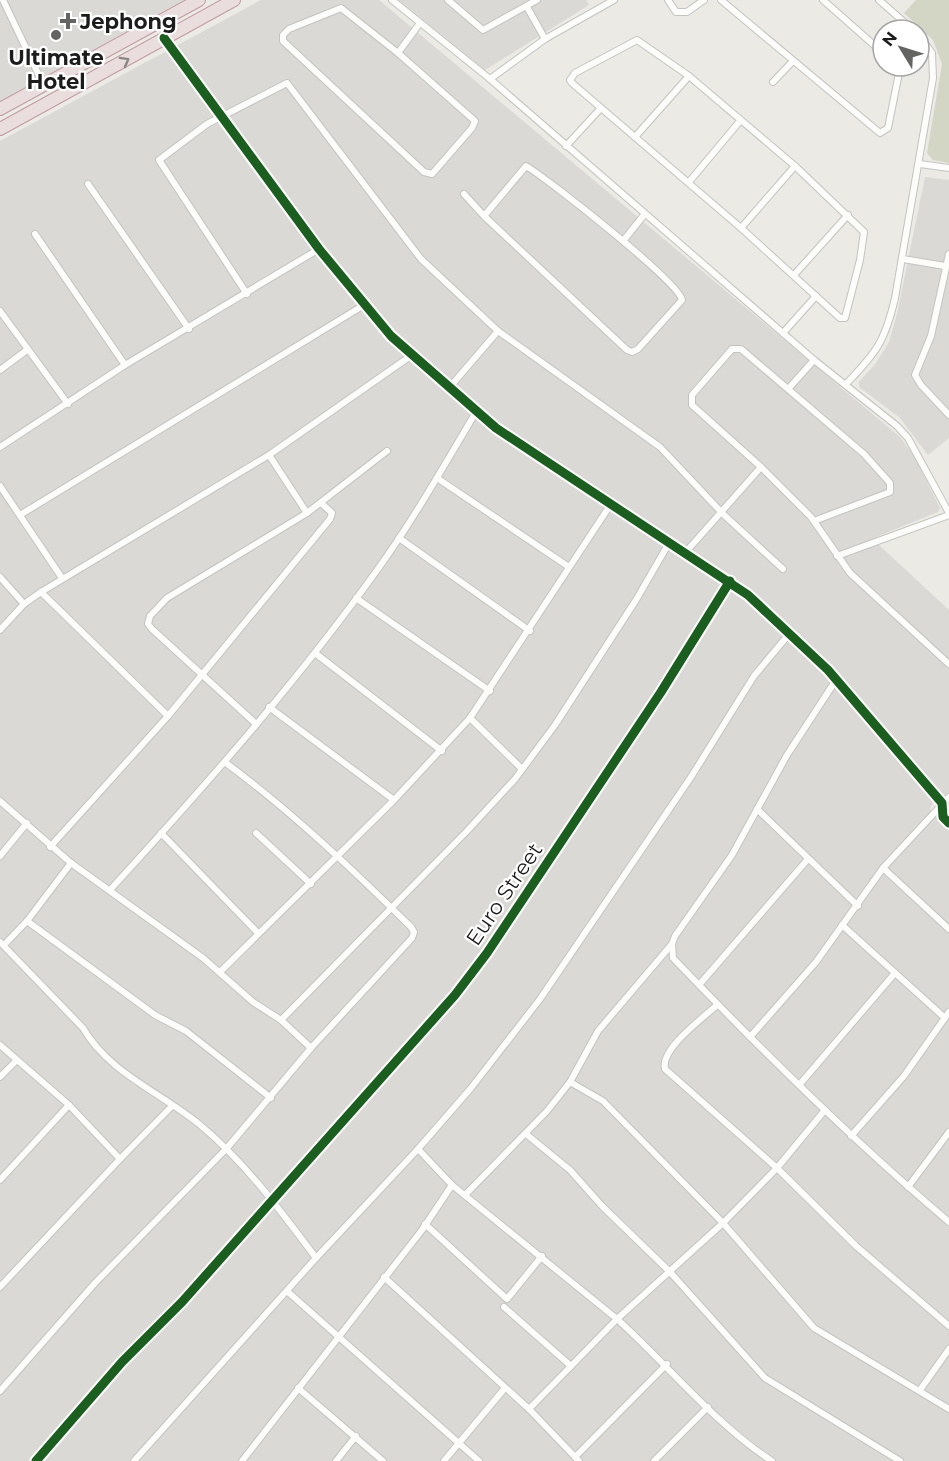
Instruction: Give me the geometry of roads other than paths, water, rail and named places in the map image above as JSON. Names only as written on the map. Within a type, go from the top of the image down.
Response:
[{"type":"highway","points":[[0,109],[199,0]]},
{"type":"highway","points":[[0,129],[234,0]]},
{"type":"highway","points":[[53,100],[49,91],[59,77]]},
{"type":"street","points":[[3,0],[44,86]]},
{"type":"street","points":[[392,0],[490,80],[644,215],[908,438],[949,514],[837,556]]},
{"type":"street","points":[[448,0],[483,30],[537,0]]},
{"type":"street","points":[[490,80],[545,39],[614,0]]},
{"type":"street","points":[[668,0],[676,12],[681,13],[704,0]]},
{"type":"street","points":[[721,0],[880,133],[888,128],[898,78]]},
{"type":"street","points":[[823,0],[871,42]]},
{"type":"street","points":[[879,0],[900,18]]},
{"type":"street","points":[[527,7],[545,39]]},
{"type":"street","points":[[341,8],[398,53],[475,121],[472,128],[432,174],[424,172],[283,41],[283,35],[310,19],[341,8]]},
{"type":"street","points":[[398,53],[420,23]]},
{"type":"street","points":[[164,38],[319,249],[364,305],[412,355],[476,412],[669,543],[730,581],[790,633],[836,680],[942,803],[943,817],[949,823]]},
{"type":"street","points":[[637,40],[689,76],[795,166],[864,232],[865,238],[845,318],[840,318],[689,182],[601,108],[572,83],[571,76],[637,40]]},
{"type":"street","points":[[846,384],[874,355],[887,330],[903,259],[920,164],[933,66],[931,58]]},
{"type":"street","points":[[773,82],[793,61]]},
{"type":"street","points":[[635,137],[689,76]]},
{"type":"street","points":[[247,294],[159,160],[190,135],[220,117],[288,83],[422,260],[498,331],[660,447],[723,514],[783,569]]},
{"type":"street","points":[[566,146],[601,108]]},
{"type":"street","points":[[689,182],[740,121]]},
{"type":"street","points":[[920,164],[949,168]]},
{"type":"street","points":[[464,194],[484,216],[632,352],[682,300],[674,287],[623,241],[526,165],[484,216]]},
{"type":"street","points":[[741,228],[795,166]]},
{"type":"street","points":[[88,184],[189,329]]},
{"type":"street","points":[[623,241],[644,215]]},
{"type":"street","points":[[794,275],[848,215]]},
{"type":"street","points":[[35,234],[124,365]]},
{"type":"street","points":[[0,447],[124,365],[189,329],[319,249]]},
{"type":"street","points":[[949,254],[931,336],[915,375],[921,385],[949,415]]},
{"type":"street","points":[[903,259],[945,266]]},
{"type":"street","points":[[783,333],[816,297]]},
{"type":"street","points":[[20,515],[364,305]]},
{"type":"street","points":[[0,311],[68,404]]},
{"type":"street","points":[[449,388],[498,331]]},
{"type":"street","points":[[814,521],[882,495],[892,488],[879,469],[789,388],[737,347],[732,349],[690,400],[692,405],[761,467],[814,521],[837,556],[867,590],[887,604],[949,664]]},
{"type":"street","points":[[0,370],[27,350]]},
{"type":"street","points":[[0,630],[24,604],[41,592],[62,578],[103,557],[269,455],[412,355]]},
{"type":"street","points":[[789,388],[814,360]]},
{"type":"street","points":[[110,890],[226,763],[255,723],[315,653],[399,538],[476,412]]},
{"type":"street","points":[[255,723],[152,629],[148,624],[150,616],[175,593],[307,513],[387,451]]},
{"type":"street","points":[[269,455],[307,513]]},
{"type":"street","points":[[685,553],[723,514],[761,467]]},
{"type":"street","points":[[437,478],[568,567]]},
{"type":"street","points":[[0,486],[62,578]]},
{"type":"street","points":[[50,847],[168,716],[332,517],[332,513],[321,503]]},
{"type":"street","points":[[220,972],[394,800],[442,751],[470,718],[530,631],[568,567],[611,504]]},
{"type":"street","points":[[399,538],[530,631]]},
{"type":"street","points":[[281,1020],[467,831],[522,769],[561,715],[636,600],[669,543]]},
{"type":"street","points":[[0,577],[24,604]]},
{"type":"street","name":"Euro Street","points":[[36,1461],[122,1362],[182,1302],[455,995],[487,953],[661,692],[730,581]]},
{"type":"street","points":[[41,592],[168,716]]},
{"type":"street","points":[[356,598],[490,691]]},
{"type":"street","points":[[134,1461],[288,1292],[316,1258],[418,1149],[540,999],[685,787],[754,676],[790,633]]},
{"type":"street","points":[[315,653],[442,751]]},
{"type":"street","points":[[465,1195],[526,1134],[570,1082],[598,1031],[672,944],[675,936],[732,855],[787,755],[836,680]]},
{"type":"street","points":[[269,707],[394,800]]},
{"type":"street","points":[[470,718],[522,769]]},
{"type":"street","points":[[0,1391],[107,1271],[227,1148],[311,1048],[412,938],[414,932],[411,927],[337,856],[274,799],[226,763]]},
{"type":"street","points":[[750,1037],[816,962],[883,868],[949,797]]},
{"type":"street","points":[[0,801],[70,863],[220,972],[253,1002],[281,1020],[311,1048]]},
{"type":"street","points":[[757,809],[858,906]]},
{"type":"street","points":[[0,856],[27,824]]},
{"type":"street","points":[[161,833],[258,933]]},
{"type":"street","points":[[256,833],[310,884]]},
{"type":"street","points":[[699,985],[808,859]]},
{"type":"street","points":[[70,863],[27,921],[2,943],[82,1028],[90,1040],[136,1083],[172,1106],[227,1148],[273,1200],[316,1258]]},
{"type":"street","points":[[883,868],[949,929]]},
{"type":"street","points":[[27,921],[155,1015],[186,1031],[271,1098]]},
{"type":"street","points":[[842,925],[895,973],[947,1015],[904,1076],[851,1136]]},
{"type":"street","points":[[672,944],[673,958],[717,1005],[851,1136],[949,1222]]},
{"type":"street","points":[[800,1084],[895,973]]},
{"type":"street","points":[[717,1005],[673,1046],[663,1062],[665,1069],[777,1168],[856,1246],[949,1326]]},
{"type":"street","points":[[0,1045],[69,1105],[120,1159]]},
{"type":"street","points":[[0,1077],[16,1061]]},
{"type":"street","points":[[570,1082],[603,1101],[723,1223],[814,1328],[949,1409]]},
{"type":"street","points":[[0,1180],[69,1105]]},
{"type":"street","points":[[0,1287],[172,1106]]},
{"type":"street","points":[[529,1409],[617,1319],[723,1223],[777,1168],[825,1110]]},
{"type":"street","points":[[908,1187],[949,1132]]},
{"type":"street","points":[[526,1134],[570,1170],[602,1206],[670,1272],[765,1378],[900,1461]]},
{"type":"street","points":[[418,1149],[452,1185],[617,1319],[667,1364],[708,1407],[772,1461]]},
{"type":"street","points":[[242,1461],[340,1336],[452,1185]]},
{"type":"street","points":[[425,1224],[507,1299],[542,1256]]},
{"type":"street","points":[[384,1276],[529,1409],[577,1459],[667,1364]]},
{"type":"street","points":[[288,1292],[479,1461]]},
{"type":"street","points":[[504,1307],[571,1366]]},
{"type":"street","points":[[920,1390],[949,1349]]},
{"type":"street","points":[[298,1388],[383,1461]]},
{"type":"street","points":[[444,1461],[505,1388]]},
{"type":"street","points":[[654,1461],[708,1407]]},
{"type":"street","points":[[336,1461],[356,1436]]},
{"type":"street","points":[[756,1461],[763,1455]]},
{"type":"place","name":"Jephong","points":[[68,21]]},
{"type":"place","name":"Ultimate Hotel","points":[[56,35]]}]
